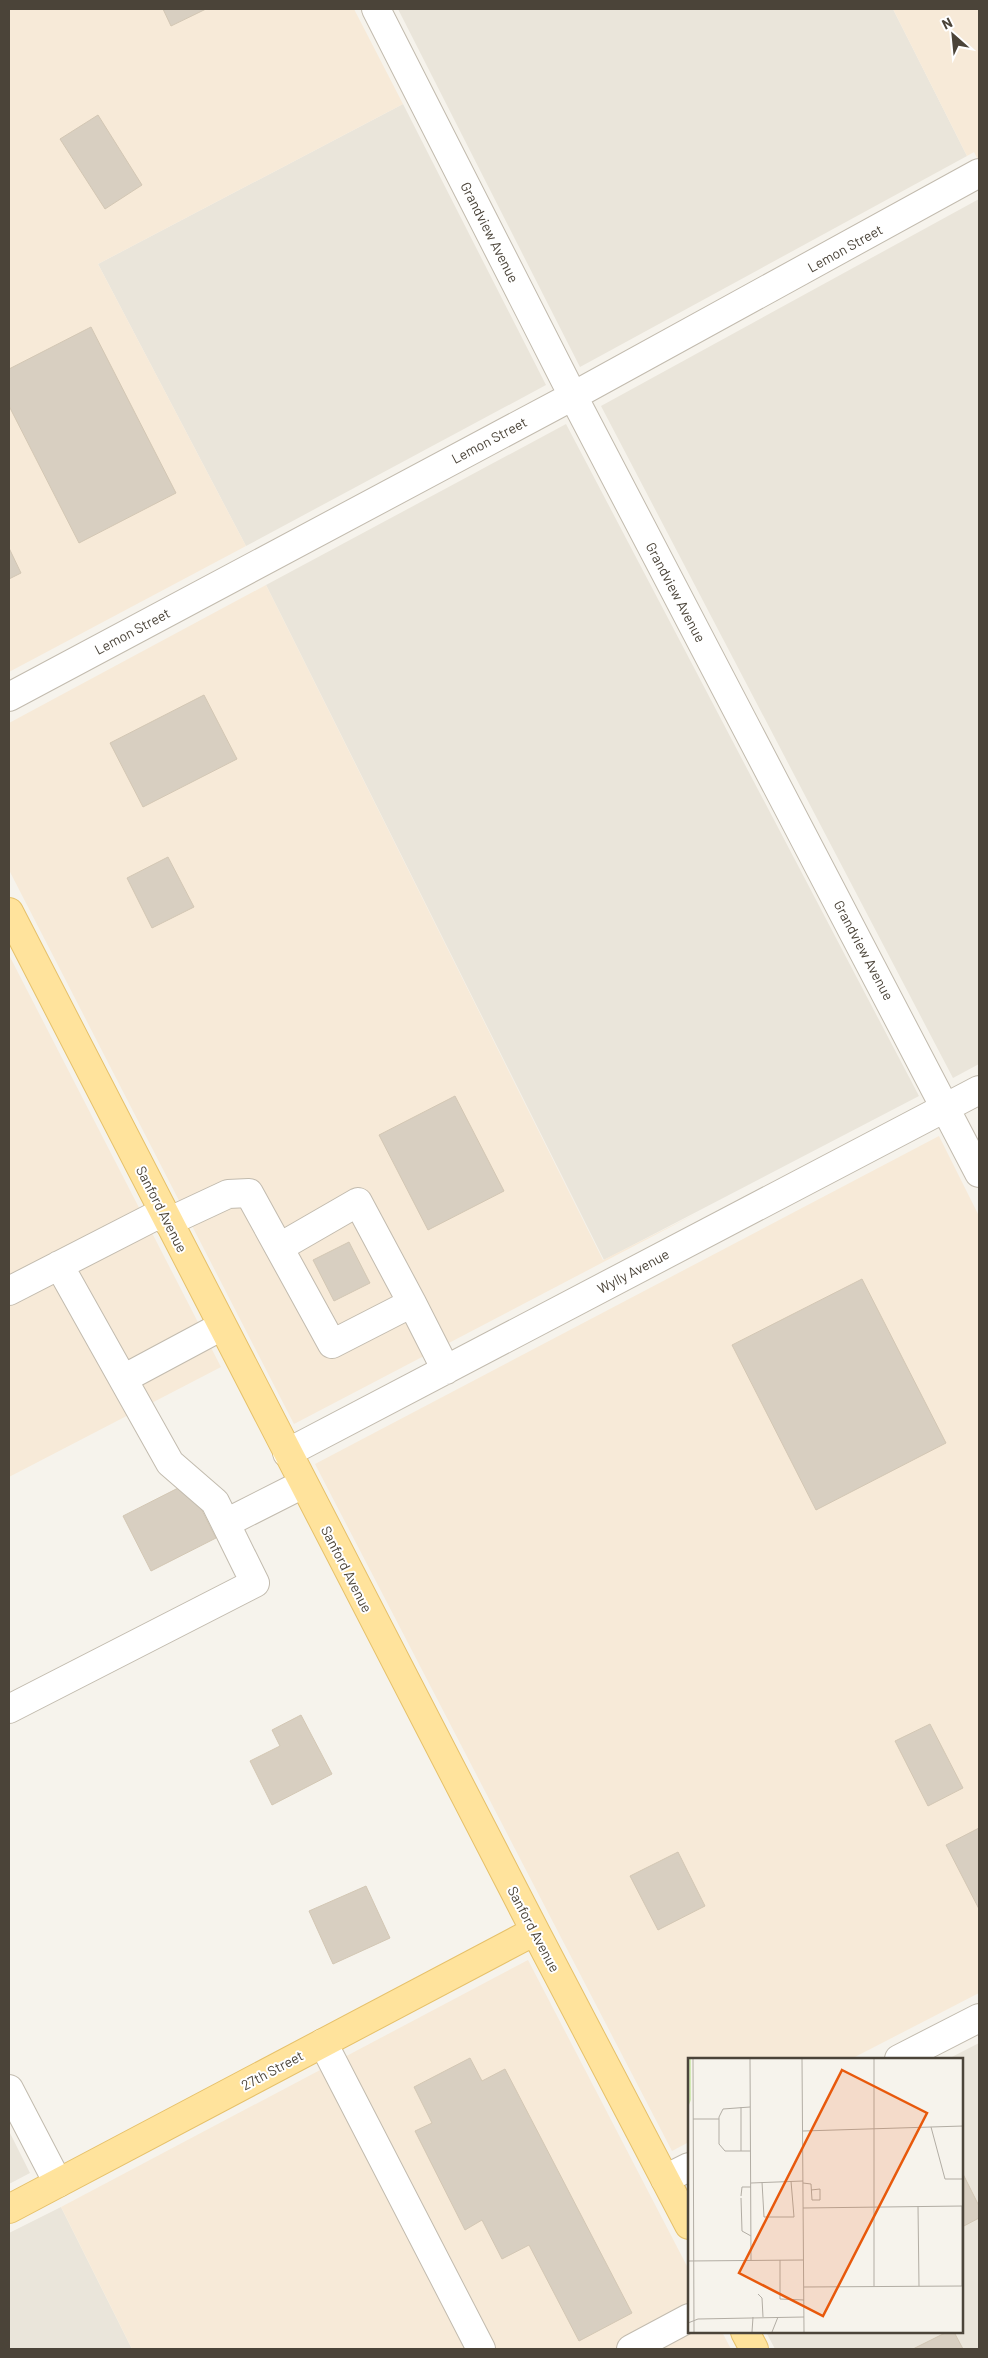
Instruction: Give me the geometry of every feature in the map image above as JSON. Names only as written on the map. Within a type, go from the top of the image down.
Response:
[{"type":"main road","name":"Sanford Avenue","points":[[9,912],[303,1484],[688,2223]]},
{"type":"main road","name":"27th Street","points":[[9,2209],[535,1931]]},
{"type":"main road","points":[[746,2333],[754,2349]]},
{"type":"street","name":"Grandview Avenue","points":[[376,9],[573,396],[979,1173]]},
{"type":"street","name":"Lemon Street","points":[[9,697],[573,396],[973,177]]},
{"type":"street","name":"Wylly Avenue","points":[[287,1453],[979,1090]]},
{"type":"street","points":[[9,1291],[59,1265],[166,1217],[228,1194],[249,1193],[332,1344],[412,1304]]},
{"type":"street","points":[[280,1247],[358,1202],[446,1370]]},
{"type":"street","points":[[9,1709],[255,1583],[215,1502],[170,1463],[59,1265]]},
{"type":"street","points":[[123,1379],[222,1326]]},
{"type":"street","points":[[226,1523],[303,1484]]},
{"type":"street","points":[[901,2058],[979,2018]]},
{"type":"street","points":[[324,2043],[480,2349]]},
{"type":"street","points":[[9,2089],[58,2184]]},
{"type":"street","points":[[665,2179],[688,2168]]},
{"type":"street","points":[[631,2349],[688,2319]]},
{"type":"shaded area","points":[[9,9],[354,9],[403,104],[98,264],[246,546],[9,672]]},
{"type":"shaded area","points":[[398,9],[893,9],[967,156],[580,367]]},
{"type":"shaded area","points":[[893,9],[979,9],[979,162],[974,152],[967,156]]},
{"type":"shaded area","points":[[403,104],[546,385],[246,546],[98,264]]},
{"type":"shaded area","points":[[979,199],[979,1064],[953,1078],[601,406]]},
{"type":"shaded area","points":[[566,424],[919,1096],[604,1260],[266,585]]},
{"type":"shaded area","points":[[266,585],[603,1260],[699,1212],[294,1424],[9,870],[9,723]]},
{"type":"shaded area","points":[[9,955],[221,1367],[9,1477]]},
{"type":"shaded area","points":[[939,1136],[979,1216],[979,1993],[853,2058],[688,2058],[688,2143],[672,2151],[315,1464]]},
{"type":"shaded area","points":[[528,1960],[688,2268],[688,2333],[723,2333],[731,2349],[132,2349],[61,2207]]},
{"type":"shaded area","points":[[979,2043],[979,2349],[775,2349],[767,2333],[963,2333],[963,2058],[950,2058]]},
{"type":"shaded area","points":[[9,2131],[30,2173],[9,2184]]},
{"type":"shaded area","points":[[61,2207],[132,2349],[9,2349],[9,2233]]},
{"type":"building","points":[[163,9],[206,9],[171,26]]},
{"type":"building","points":[[98,115],[142,185],[105,209],[60,139]]},
{"type":"building","points":[[91,327],[176,493],[79,543],[9,406],[9,369]]},
{"type":"building","points":[[9,548],[21,573],[9,579]]},
{"type":"building","points":[[204,695],[237,759],[143,807],[110,743]]},
{"type":"building","points":[[168,857],[194,907],[152,928],[127,878]]},
{"type":"building","points":[[455,1096],[504,1191],[428,1230],[379,1135]]},
{"type":"building","points":[[349,1242],[370,1283],[334,1301],[313,1260]]},
{"type":"building","points":[[862,1279],[946,1443],[816,1510],[732,1345]]},
{"type":"building","points":[[188,1483],[216,1538],[151,1571],[123,1516]]},
{"type":"building","points":[[301,1715],[332,1774],[272,1805],[250,1761],[280,1746],[272,1730]]},
{"type":"building","points":[[930,1724],[963,1788],[928,1806],[895,1741]]},
{"type":"building","points":[[979,1828],[979,1909],[946,1845]]},
{"type":"building","points":[[678,1852],[705,1906],[658,1930],[630,1876]]},
{"type":"building","points":[[366,1886],[390,1938],[333,1964],[309,1911]]},
{"type":"building","points":[[470,2058],[482,2081],[505,2069],[632,2313],[579,2341],[529,2245],[502,2259],[482,2220],[465,2230],[415,2131],[432,2123],[414,2087]]},
{"type":"building","points":[[963,2174],[979,2206],[979,2218],[963,2226]]},
{"type":"building","points":[[945,2333],[955,2333],[963,2349],[913,2349]]}]
